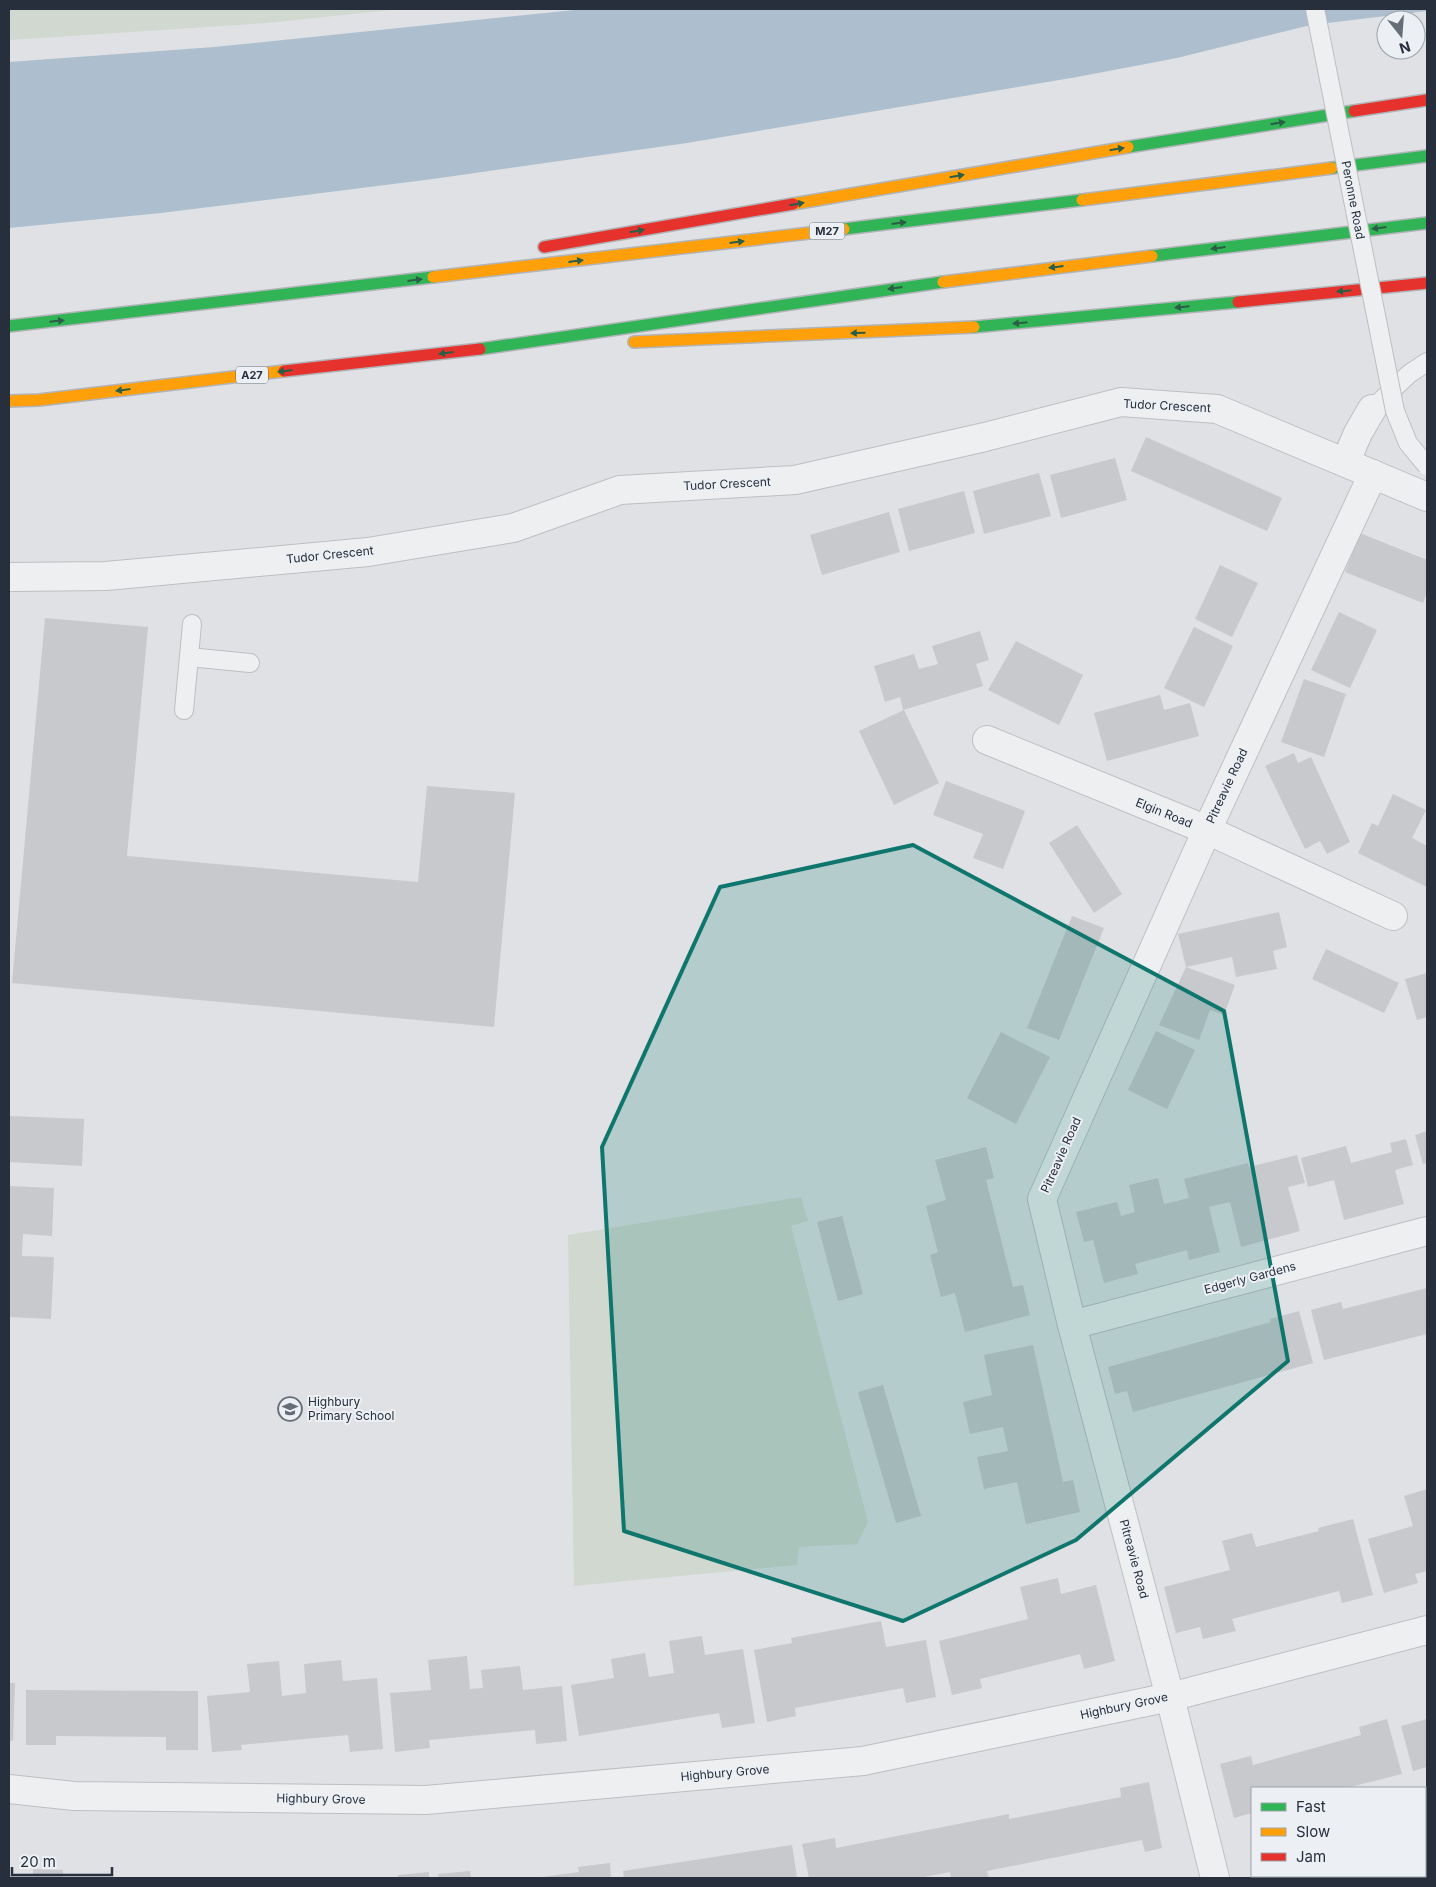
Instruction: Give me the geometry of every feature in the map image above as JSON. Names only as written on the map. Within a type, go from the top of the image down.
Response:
[{"type":"highway","points":[[531,250],[1060,158],[1427,100]]},
{"type":"highway","name":"M27","points":[[227,302],[946,217],[1427,156]]},
{"type":"highway","points":[[494,347],[923,284],[1427,223]]},
{"type":"highway","points":[[9,326],[227,302],[462,262]]},
{"type":"highway","points":[[622,342],[947,330],[1427,283]]},
{"type":"highway","points":[[494,347],[603,343]]},
{"type":"highway","name":"A27","points":[[9,401],[39,400],[494,347]]},
{"type":"street","name":"Tudor Crescent","points":[[9,577],[106,576],[368,552],[512,528],[620,490],[795,480],[985,437],[1121,402],[1217,409],[1346,461],[1427,497]]},
{"type":"street","points":[[1346,461],[1358,433],[1372,409]]},
{"type":"street","name":"Pitreavie Road","points":[[1214,1878],[1170,1697],[1072,1326],[1042,1198],[1207,830],[1373,474]]},
{"type":"street","name":"Elgin Road","points":[[987,740],[1207,830],[1393,916]]},
{"type":"street","name":"Edgerly Gardens","points":[[1072,1326],[1427,1231]]},
{"type":"street","name":"Highbury Grove","points":[[9,1789],[74,1796],[426,1800],[863,1761],[1170,1697],[1427,1630]]},
{"type":"lane","name":"Peronne Road","points":[[1315,9],[1395,411],[1408,443],[1427,466]]},
{"type":"lane","points":[[1372,409],[1409,374],[1427,362]]},
{"type":"lane","points":[[184,710],[192,624]]},
{"type":"lane","points":[[189,657],[250,663]]},
{"type":"highlighted area","points":[[913,845],[1224,1011],[1288,1361],[1076,1540],[903,1621],[624,1531],[602,1147],[720,887]]},
{"type":"shaded area","points":[[9,9],[399,9],[267,23],[9,40]]},
{"type":"shaded area","points":[[801,1197],[808,1221],[791,1226],[868,1522],[857,1544],[799,1547],[797,1565],[574,1586],[568,1235]]},
{"type":"water","points":[[584,9],[1427,9],[1426,11],[1376,10],[1376,17],[1311,25],[1177,58],[1077,77],[687,143],[433,179],[161,213],[9,228],[9,62],[214,47]]},
{"type":"building","points":[[1146,437],[1282,498],[1267,531],[1131,471]]},
{"type":"building","points":[[1115,458],[1127,500],[1061,518],[1050,475]]},
{"type":"building","points":[[1039,473],[1051,516],[984,534],[973,491]]},
{"type":"building","points":[[964,491],[975,533],[909,551],[898,509]]},
{"type":"building","points":[[889,512],[900,552],[822,575],[810,535]]},
{"type":"building","points":[[1360,533],[1427,560],[1427,592],[1423,603],[1345,572]]},
{"type":"building","points":[[1220,565],[1258,583],[1232,637],[1195,619]]},
{"type":"building","points":[[1339,612],[1377,630],[1350,688],[1311,670]]},
{"type":"building","points":[[45,618],[148,627],[127,856],[418,882],[427,786],[515,793],[494,1027],[12,983]]},
{"type":"building","points":[[1194,627],[1233,646],[1204,707],[1164,688]]},
{"type":"building","points":[[980,631],[989,660],[976,664],[983,686],[903,710],[900,697],[885,702],[874,666],[914,654],[919,669],[938,664],[932,646]]},
{"type":"building","points":[[1016,641],[1083,675],[1059,725],[988,690]]},
{"type":"building","points":[[1304,679],[1346,694],[1324,757],[1281,742]]},
{"type":"building","points":[[1160,695],[1164,710],[1190,703],[1199,736],[1107,761],[1094,713]]},
{"type":"building","points":[[904,710],[939,783],[894,805],[859,731]]},
{"type":"building","points":[[1294,753],[1298,763],[1311,757],[1350,842],[1327,854],[1320,841],[1305,849],[1265,766]]},
{"type":"building","points":[[946,781],[1025,811],[1003,869],[973,858],[983,834],[933,815]]},
{"type":"building","points":[[1393,794],[1426,810],[1412,838],[1427,846],[1427,887],[1358,853],[1372,823],[1378,826]]},
{"type":"building","points":[[1077,825],[1122,894],[1094,913],[1049,843]]},
{"type":"building","points":[[1279,912],[1287,947],[1273,951],[1277,969],[1236,977],[1232,957],[1186,967],[1178,934]]},
{"type":"building","points":[[1072,916],[1104,928],[1059,1040],[1027,1028]]},
{"type":"building","points":[[1326,949],[1399,983],[1384,1013],[1312,979]]},
{"type":"building","points":[[1186,967],[1235,985],[1224,1015],[1210,1010],[1199,1040],[1159,1025]]},
{"type":"building","points":[[1427,973],[1427,1017],[1417,1020],[1405,979]]},
{"type":"building","points":[[1156,1031],[1195,1050],[1167,1109],[1128,1090]]},
{"type":"building","points":[[1001,1032],[1050,1057],[1016,1124],[967,1098]]},
{"type":"building","points":[[9,1116],[84,1119],[82,1166],[9,1162]]},
{"type":"building","points":[[1427,1131],[1427,1163],[1423,1164],[1415,1135]]},
{"type":"building","points":[[1406,1139],[1413,1165],[1395,1170],[1404,1204],[1344,1220],[1334,1180],[1308,1187],[1301,1158],[1346,1146],[1351,1163],[1392,1152],[1390,1143]]},
{"type":"building","points":[[986,1147],[994,1178],[986,1180],[1013,1287],[1023,1285],[1030,1315],[965,1332],[955,1293],[941,1297],[930,1255],[938,1252],[926,1206],[946,1200],[935,1160]]},
{"type":"building","points":[[1297,1155],[1305,1183],[1288,1187],[1300,1231],[1241,1247],[1230,1202],[1209,1207],[1220,1252],[1189,1260],[1187,1250],[1135,1264],[1138,1274],[1104,1283],[1093,1240],[1084,1242],[1076,1212],[1117,1202],[1121,1216],[1135,1212],[1129,1185],[1158,1178],[1164,1204],[1189,1198],[1184,1179],[1248,1163],[1249,1167]]},
{"type":"building","points":[[9,1186],[54,1188],[52,1236],[23,1234],[22,1256],[54,1257],[51,1319],[9,1317]]},
{"type":"building","points":[[842,1216],[863,1294],[838,1301],[817,1222]]},
{"type":"building","points":[[1427,1288],[1427,1334],[1324,1360],[1311,1310],[1341,1302],[1343,1309]]},
{"type":"building","points":[[1299,1311],[1313,1363],[1133,1412],[1127,1391],[1115,1394],[1108,1367],[1271,1322],[1270,1319]]},
{"type":"building","points":[[1033,1345],[1063,1482],[1073,1480],[1080,1512],[1026,1524],[1017,1482],[984,1489],[977,1457],[1008,1451],[1003,1427],[970,1434],[963,1402],[992,1395],[984,1355]]},
{"type":"building","points":[[883,1385],[921,1516],[896,1523],[858,1392]]},
{"type":"building","points":[[1427,1489],[1427,1571],[1415,1574],[1418,1583],[1384,1593],[1368,1539],[1413,1526],[1404,1496]]},
{"type":"building","points":[[1353,1519],[1373,1595],[1342,1603],[1339,1591],[1232,1619],[1236,1631],[1203,1639],[1200,1627],[1176,1633],[1164,1587],[1230,1570],[1222,1541],[1252,1533],[1256,1547],[1319,1531],[1318,1528]]},
{"type":"building","points":[[1058,1578],[1061,1594],[1096,1585],[1115,1661],[1084,1669],[1080,1654],[980,1679],[982,1688],[952,1695],[939,1641],[1028,1619],[1020,1587]]},
{"type":"building","points":[[881,1621],[886,1647],[926,1640],[936,1697],[906,1703],[903,1688],[795,1708],[796,1716],[767,1722],[754,1650],[792,1643],[791,1638]]},
{"type":"building","points":[[702,1636],[705,1655],[743,1649],[755,1723],[722,1728],[719,1713],[579,1736],[571,1685],[614,1678],[611,1659],[645,1653],[649,1677],[674,1673],[669,1641]]},
{"type":"building","points":[[467,1656],[470,1689],[483,1688],[481,1670],[520,1666],[523,1690],[562,1686],[567,1741],[536,1744],[535,1730],[429,1740],[430,1748],[395,1752],[390,1693],[431,1690],[428,1660]]},
{"type":"building","points":[[341,1660],[343,1681],[377,1678],[383,1749],[350,1752],[348,1735],[241,1745],[242,1750],[212,1752],[207,1696],[250,1692],[247,1664],[279,1661],[282,1696],[306,1693],[304,1664]]},
{"type":"building","points":[[9,1683],[15,1683],[13,1741],[9,1741]]},
{"type":"building","points":[[26,1690],[198,1691],[198,1750],[166,1750],[166,1737],[56,1736],[56,1745],[26,1745]]},
{"type":"building","points":[[1387,1719],[1402,1774],[1350,1787],[1251,1787],[1251,1813],[1234,1818],[1220,1764],[1251,1756],[1253,1765],[1361,1735],[1359,1727]]},
{"type":"building","points":[[1427,1719],[1427,1767],[1413,1771],[1401,1726]]},
{"type":"building","points":[[1149,1782],[1162,1848],[1145,1852],[1142,1840],[987,1871],[989,1878],[951,1878],[950,1872],[919,1878],[809,1878],[802,1844],[835,1838],[836,1848],[1009,1814],[1009,1819],[1121,1797],[1120,1788]]},
{"type":"building","points":[[792,1845],[797,1878],[624,1878],[623,1871]]},
{"type":"building","points":[[610,1863],[611,1878],[535,1878],[579,1872],[578,1867]]},
{"type":"building","points":[[33,1869],[63,1870],[63,1878],[9,1878],[9,1875],[33,1876]]},
{"type":"building","points":[[470,1871],[471,1878],[439,1878],[438,1874]]},
{"type":"building","points":[[429,1872],[429,1878],[398,1878],[398,1875]]},
{"type":"traffic: fast","points":[[1128,147],[1354,111]]},
{"type":"traffic: fast","points":[[1332,168],[1427,156]]},
{"type":"traffic: fast","points":[[844,229],[1082,200]]},
{"type":"traffic: fast","points":[[1152,256],[1427,223]]},
{"type":"traffic: fast","points":[[9,326],[433,277]]},
{"type":"traffic: fast","points":[[480,349],[943,282]]},
{"type":"traffic: fast","points":[[974,327],[1238,302]]},
{"type":"traffic: slow","points":[[793,204],[1128,147]]},
{"type":"traffic: slow","points":[[1082,200],[1332,168]]},
{"type":"traffic: slow","points":[[433,277],[844,229]]},
{"type":"traffic: slow","points":[[943,282],[1152,256]]},
{"type":"traffic: slow","points":[[634,342],[974,327]]},
{"type":"traffic: slow","points":[[9,401],[39,400],[284,371]]},
{"type":"traffic: jam","points":[[1354,111],[1427,100]]},
{"type":"traffic: jam","points":[[544,247],[793,204]]},
{"type":"traffic: jam","points":[[1238,302],[1427,283]]},
{"type":"traffic: jam","points":[[284,371],[480,349]]},
{"type":"place","name":"Highbury Primary School","points":[[290,1409]]}]
